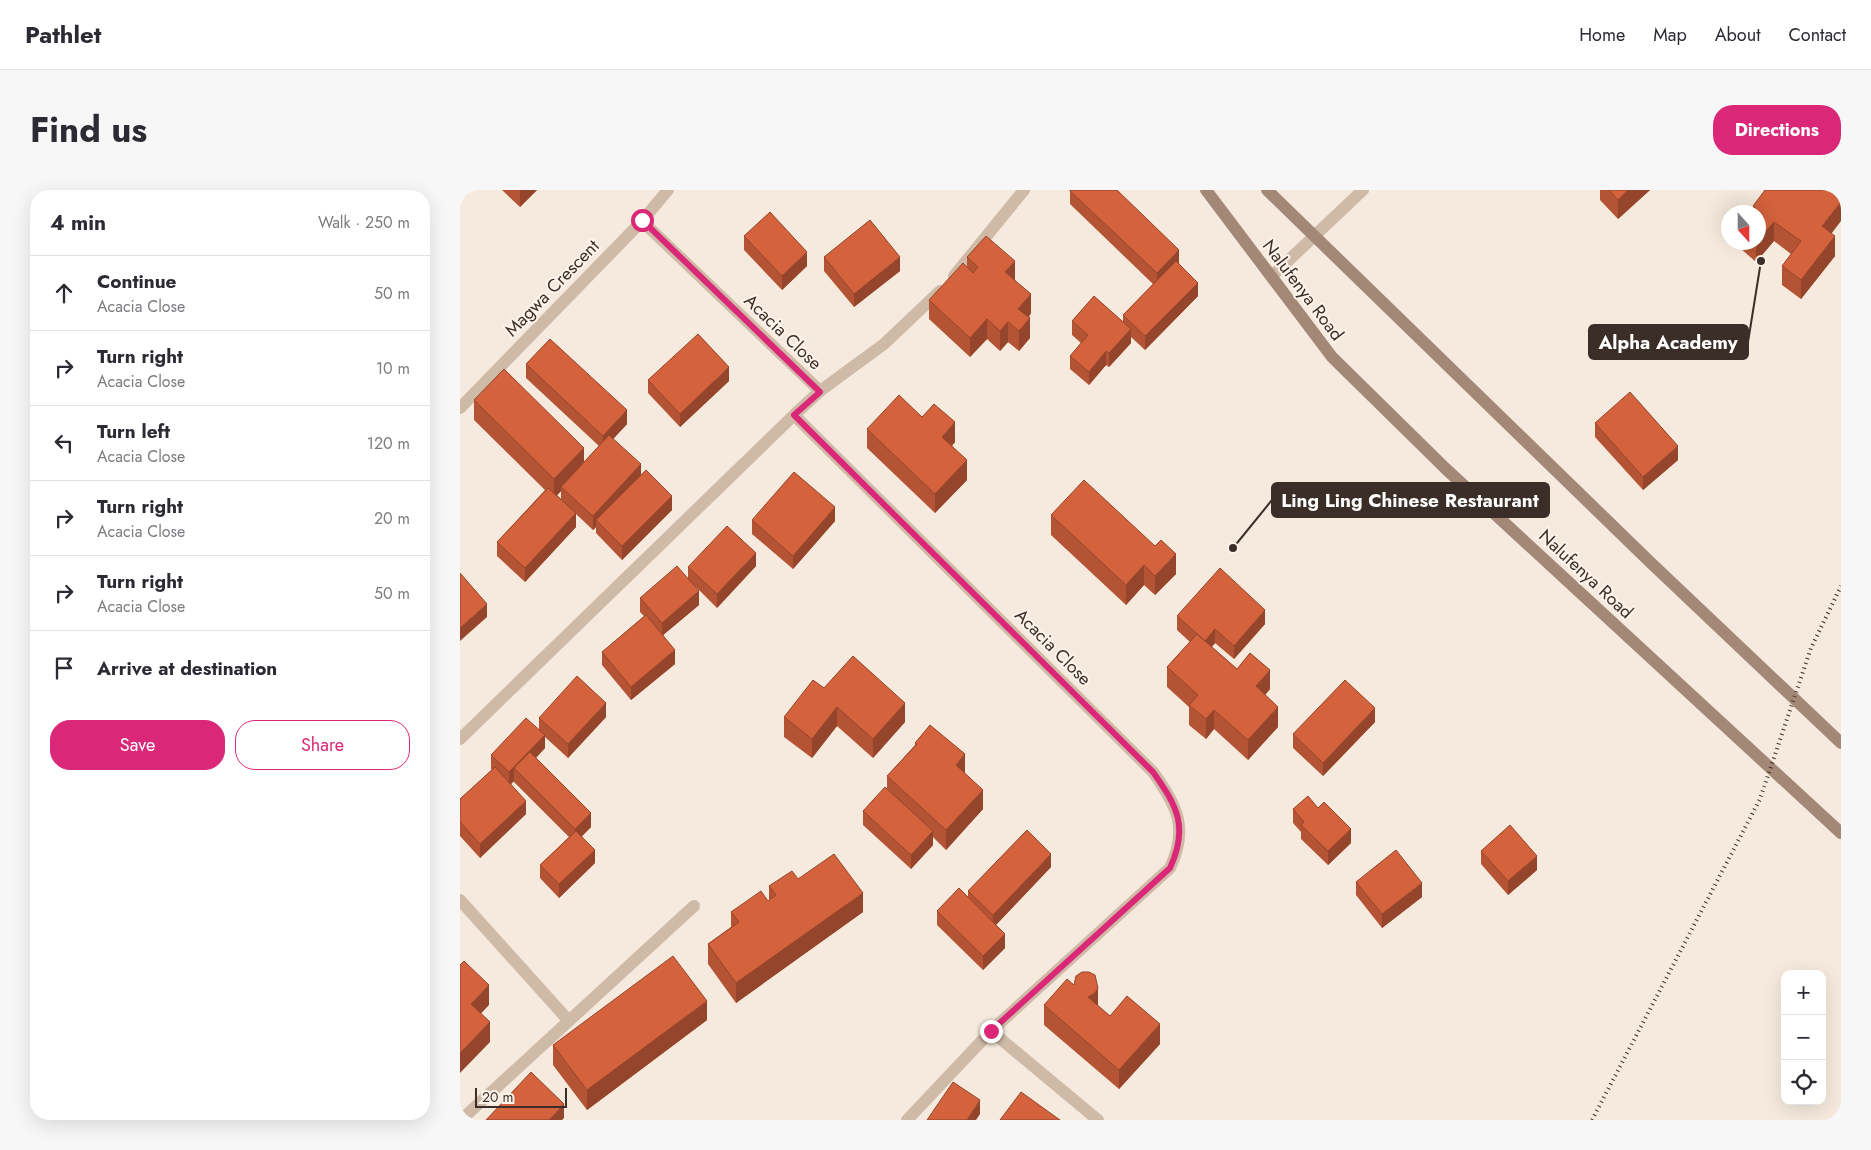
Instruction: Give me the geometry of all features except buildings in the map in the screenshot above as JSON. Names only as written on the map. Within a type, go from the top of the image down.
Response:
[{"type":"street","name":"Magwa Crescent","points":[[460,408],[642,220],[668,190]]},
{"type":"street","points":[[820,392],[884,344],[932,299],[970,257],[1024,190]]},
{"type":"street","name":"Nalufenya Road","points":[[1206,190],[1332,357],[1446,469],[1841,833]]},
{"type":"street","points":[[1267,190],[1650,562],[1841,743]]},
{"type":"street","points":[[1272,276],[1363,190]]},
{"type":"street","name":"Acacia Close","points":[[642,220],[820,392],[794,415],[1153,772],[1172,800],[1180,822],[1178,851],[1170,868],[991,1031],[907,1120]]},
{"type":"street","points":[[460,738],[794,415]]},
{"type":"street","points":[[460,900],[569,1021]]},
{"type":"street","points":[[461,1120],[694,906]]},
{"type":"street","points":[[991,1031],[1098,1120]]},
{"type":"railway","points":[[1592,1120],[1760,799],[1811,648],[1841,586]]},
{"type":"place","name":"Alpha Academy","points":[[1761,261]]},
{"type":"place","name":"Ling Ling Chinese Restaurant","points":[[1233,548]]},
{"type":"route","points":[[642,220],[820,392],[794,415],[1153,772],[1172,800],[1180,822],[1178,851],[1170,868],[991,1031]]}]
